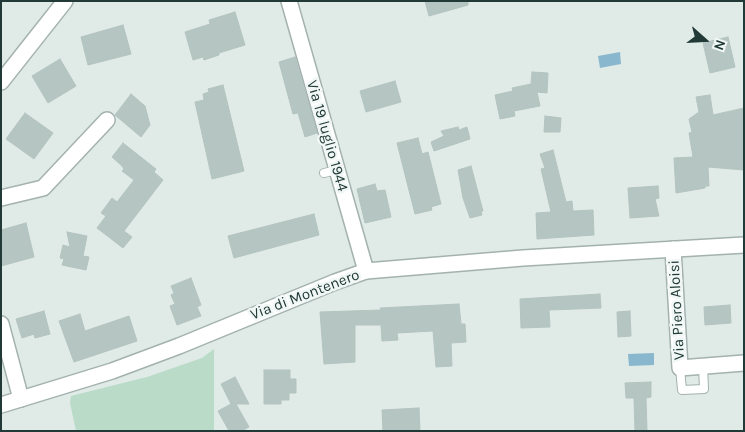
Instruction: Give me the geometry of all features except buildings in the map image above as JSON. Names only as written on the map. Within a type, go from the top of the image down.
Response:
[{"type":"street","points":[[1,82],[65,1]]},
{"type":"street","name":"Via 19 luglio 1944","points":[[289,1],[325,141],[331,172],[366,271]]},
{"type":"street","points":[[1,198],[43,188],[107,120]]},
{"type":"street","name":"Via di Montenero","points":[[1,406],[112,371],[366,271],[522,258],[744,245]]},
{"type":"street","name":"Via Piero Aloisi","points":[[673,249],[680,368],[744,364]]},
{"type":"street","points":[[1,324],[21,400]]},
{"type":"lane","points":[[680,368],[682,390],[704,389],[703,366]]},
{"type":"green space","points":[[214,349],[214,431],[76,431],[70,403],[71,396],[147,377],[202,358]]},
{"type":"water","points":[[620,52],[621,64],[600,68],[598,56]]},
{"type":"water","points":[[654,353],[654,365],[629,366],[628,354]]}]
